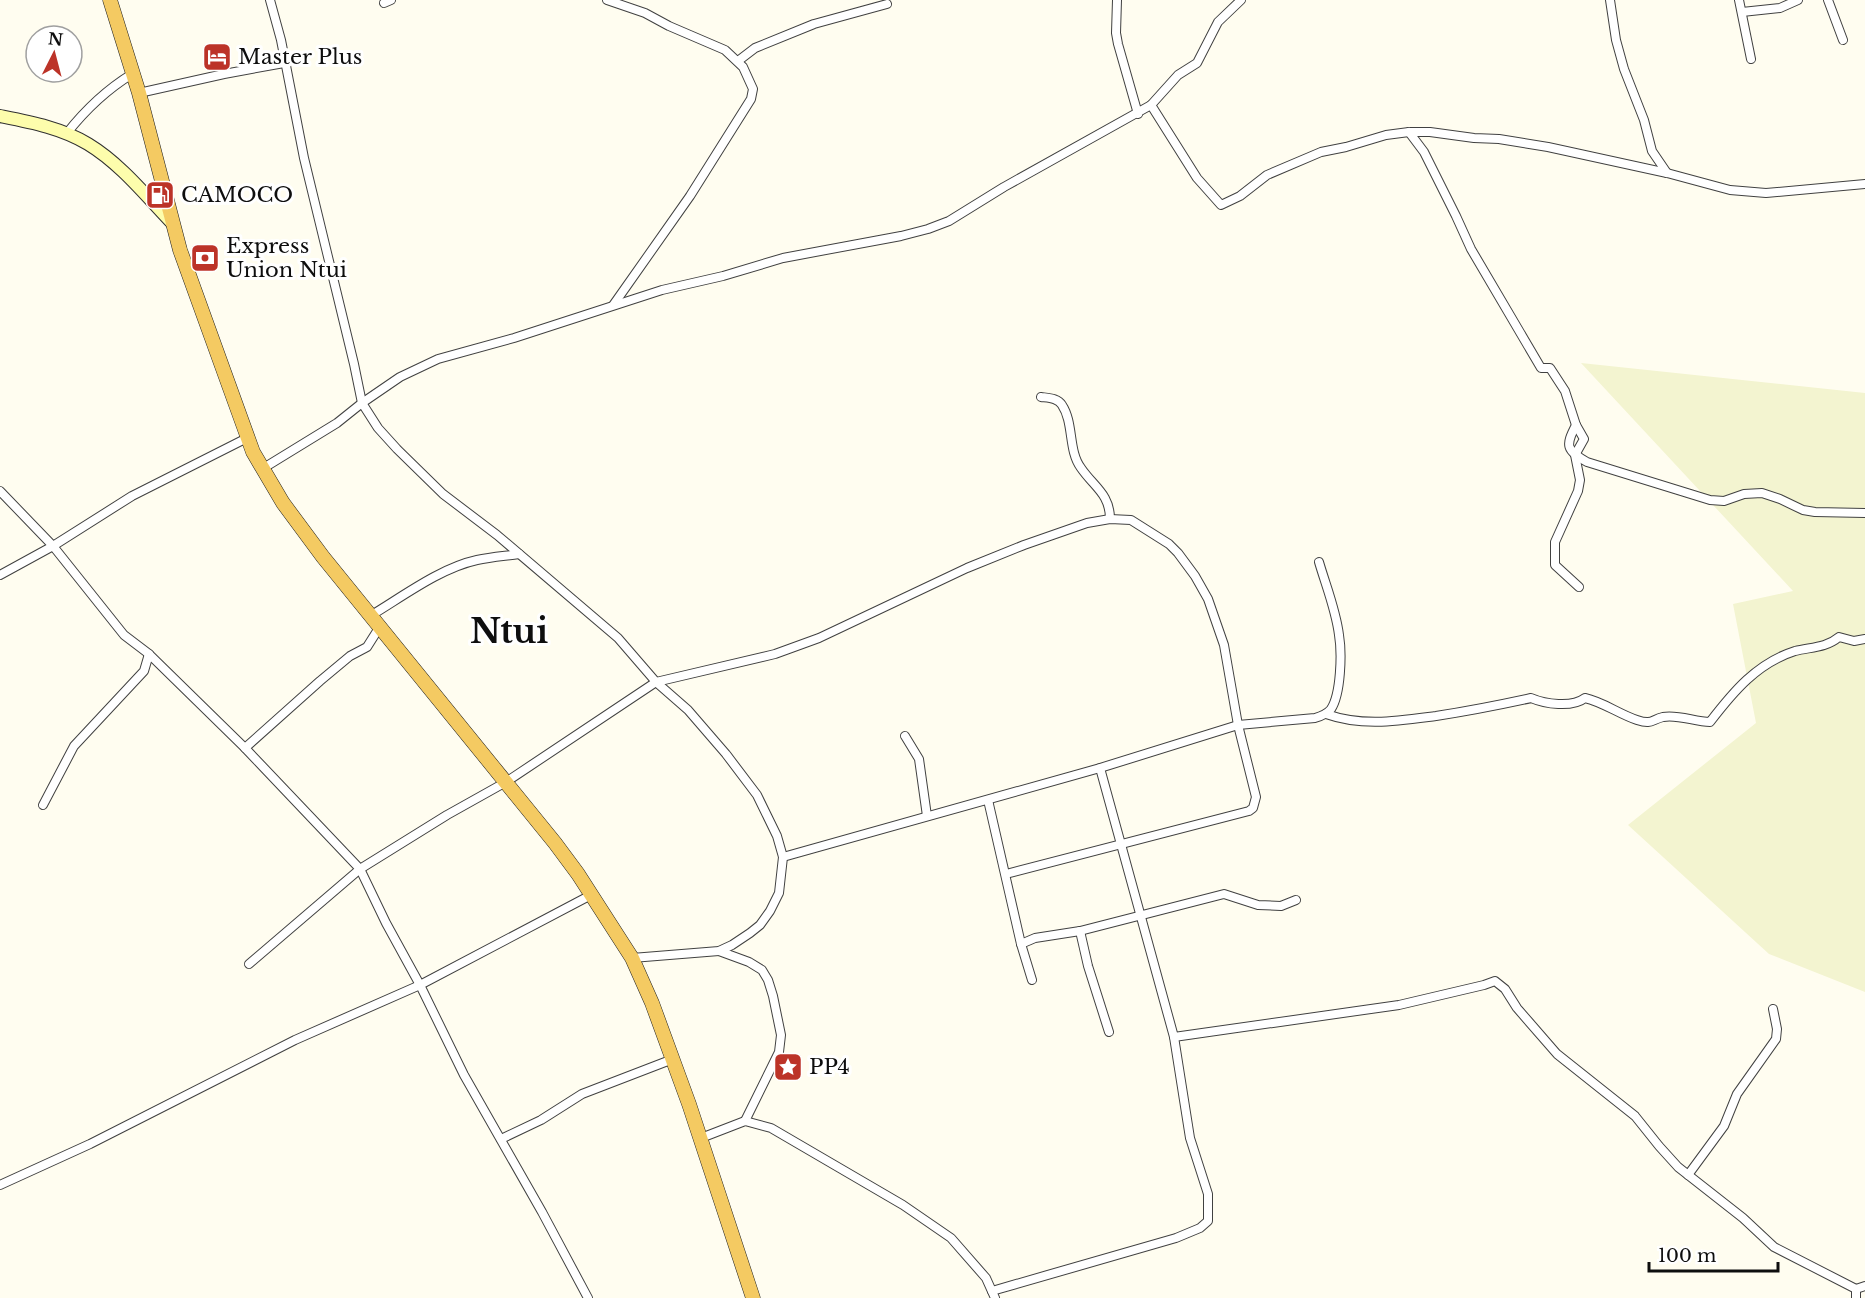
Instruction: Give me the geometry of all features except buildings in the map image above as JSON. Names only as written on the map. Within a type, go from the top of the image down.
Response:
[{"type":"highway","points":[[110,0],[139,93],[180,250],[247,438],[283,503],[323,557],[555,843],[632,958],[673,1059],[753,1298]]},
{"type":"main road","points":[[0,116],[67,133],[89,145],[116,166],[173,224]]},
{"type":"street","points":[[270,0],[281,40],[304,158],[362,403],[378,428],[443,494],[519,554],[618,638],[656,682],[671,693],[752,786],[777,836],[783,857],[779,893],[770,911],[750,933],[719,951],[632,958]]},
{"type":"street","points":[[607,0],[657,18],[669,26],[725,50],[738,61],[753,89],[751,99],[690,196],[614,304]]},
{"type":"street","points":[[1117,0],[1118,44],[1138,114]]},
{"type":"street","points":[[262,468],[337,423],[400,377],[438,358],[523,335],[662,290],[723,276],[783,258],[928,229],[968,211],[1004,188],[1151,105],[1178,75],[1197,63],[1218,22],[1241,0]]},
{"type":"street","points":[[1610,0],[1616,40],[1624,69],[1644,120],[1653,151],[1667,173]]},
{"type":"street","points":[[1739,0],[1751,59]]},
{"type":"street","points":[[1742,12],[1780,8],[1798,0]]},
{"type":"street","points":[[1827,0],[1843,40]]},
{"type":"street","points":[[738,61],[754,48],[814,24],[887,4]]},
{"type":"street","points":[[139,93],[284,63]]},
{"type":"street","points":[[67,133],[93,103],[112,86],[132,74]]},
{"type":"street","points":[[1151,105],[1197,178],[1221,205],[1240,196],[1267,175],[1321,152],[1386,135],[1409,132],[1499,139],[1592,156],[1730,190],[1766,193],[1865,184]]},
{"type":"street","points":[[1409,132],[1424,152],[1471,249],[1541,368],[1550,368],[1565,391],[1576,425],[1584,439],[1575,455]]},
{"type":"street","points":[[1041,397],[1055,399],[1064,408],[1080,467],[1106,498],[1110,507],[1110,519]]},
{"type":"street","points":[[1576,425],[1568,439],[1568,444],[1575,455],[1579,486],[1555,542],[1554,554],[1555,565],[1579,587]]},
{"type":"street","points":[[0,575],[53,546],[132,496],[247,438]]},
{"type":"street","points":[[1575,455],[1587,462],[1710,500],[1724,501],[1744,494],[1762,493],[1780,498],[1803,510],[1865,513]]},
{"type":"street","points":[[0,491],[53,546],[124,635],[149,654],[245,748],[360,869],[460,1067],[588,1298]]},
{"type":"street","points":[[249,964],[360,869],[506,782],[656,682],[775,654],[869,616],[967,568],[1024,545],[1056,533],[1110,519],[1131,520],[1178,553],[1208,599],[1224,645],[1238,725],[1256,797],[1253,808],[1249,811],[1006,874]]},
{"type":"street","points":[[245,748],[350,656],[367,647],[375,622],[422,584],[476,560],[519,554]]},
{"type":"street","points":[[783,857],[1100,768],[1238,725],[1315,718],[1326,714],[1333,707],[1340,678],[1340,635],[1319,562]]},
{"type":"street","points":[[1326,714],[1354,722],[1389,723],[1476,711],[1531,698],[1539,702],[1570,704],[1580,702],[1585,698],[1635,720],[1646,722],[1664,717],[1710,722],[1735,689],[1765,664],[1795,651],[1832,643],[1839,637],[1854,641],[1865,639]]},
{"type":"street","points":[[43,805],[74,746],[144,671],[149,654]]},
{"type":"street","points":[[144,671],[161,666]]},
{"type":"street","points":[[905,736],[919,759],[927,816]]},
{"type":"street","points":[[701,1138],[745,1121],[771,1128],[926,1219],[951,1238],[986,1278],[994,1295],[1176,1238],[1206,1224],[1209,1215],[1208,1194],[1189,1131],[1174,1037],[1100,768]]},
{"type":"street","points":[[988,800],[1020,940],[1032,980]]},
{"type":"street","points":[[1020,940],[1080,931],[1224,894],[1241,902],[1258,905],[1281,906],[1296,900]]},
{"type":"street","points":[[0,1185],[90,1144],[296,1040],[420,985],[591,895]]},
{"type":"street","points":[[1080,931],[1088,966],[1109,1032]]},
{"type":"street","points":[[719,951],[749,962],[762,970],[773,996],[781,1035],[779,1052],[745,1121]]},
{"type":"street","points":[[1174,1037],[1399,1005],[1495,981],[1505,989],[1517,1008],[1557,1054],[1635,1116],[1659,1146],[1689,1175],[1774,1246],[1859,1291]]},
{"type":"street","points":[[1689,1175],[1724,1126],[1737,1094],[1776,1039],[1777,1029],[1773,1009]]},
{"type":"street","points":[[501,1138],[541,1120],[582,1094],[673,1059]]},
{"type":"green space","points":[[1581,363],[1865,393],[1865,992],[1769,954],[1628,825],[1756,723],[1733,604],[1793,591]]},
{"type":"place","name":"Master Plus","points":[[217,57]]},
{"type":"place","name":"CAMOCO","points":[[160,195]]},
{"type":"place","name":"Express Union Ntui","points":[[205,258]]},
{"type":"place","name":"PP4","points":[[788,1067]]},
{"type":"district","name":"Ntui","points":[[509,631]]}]
